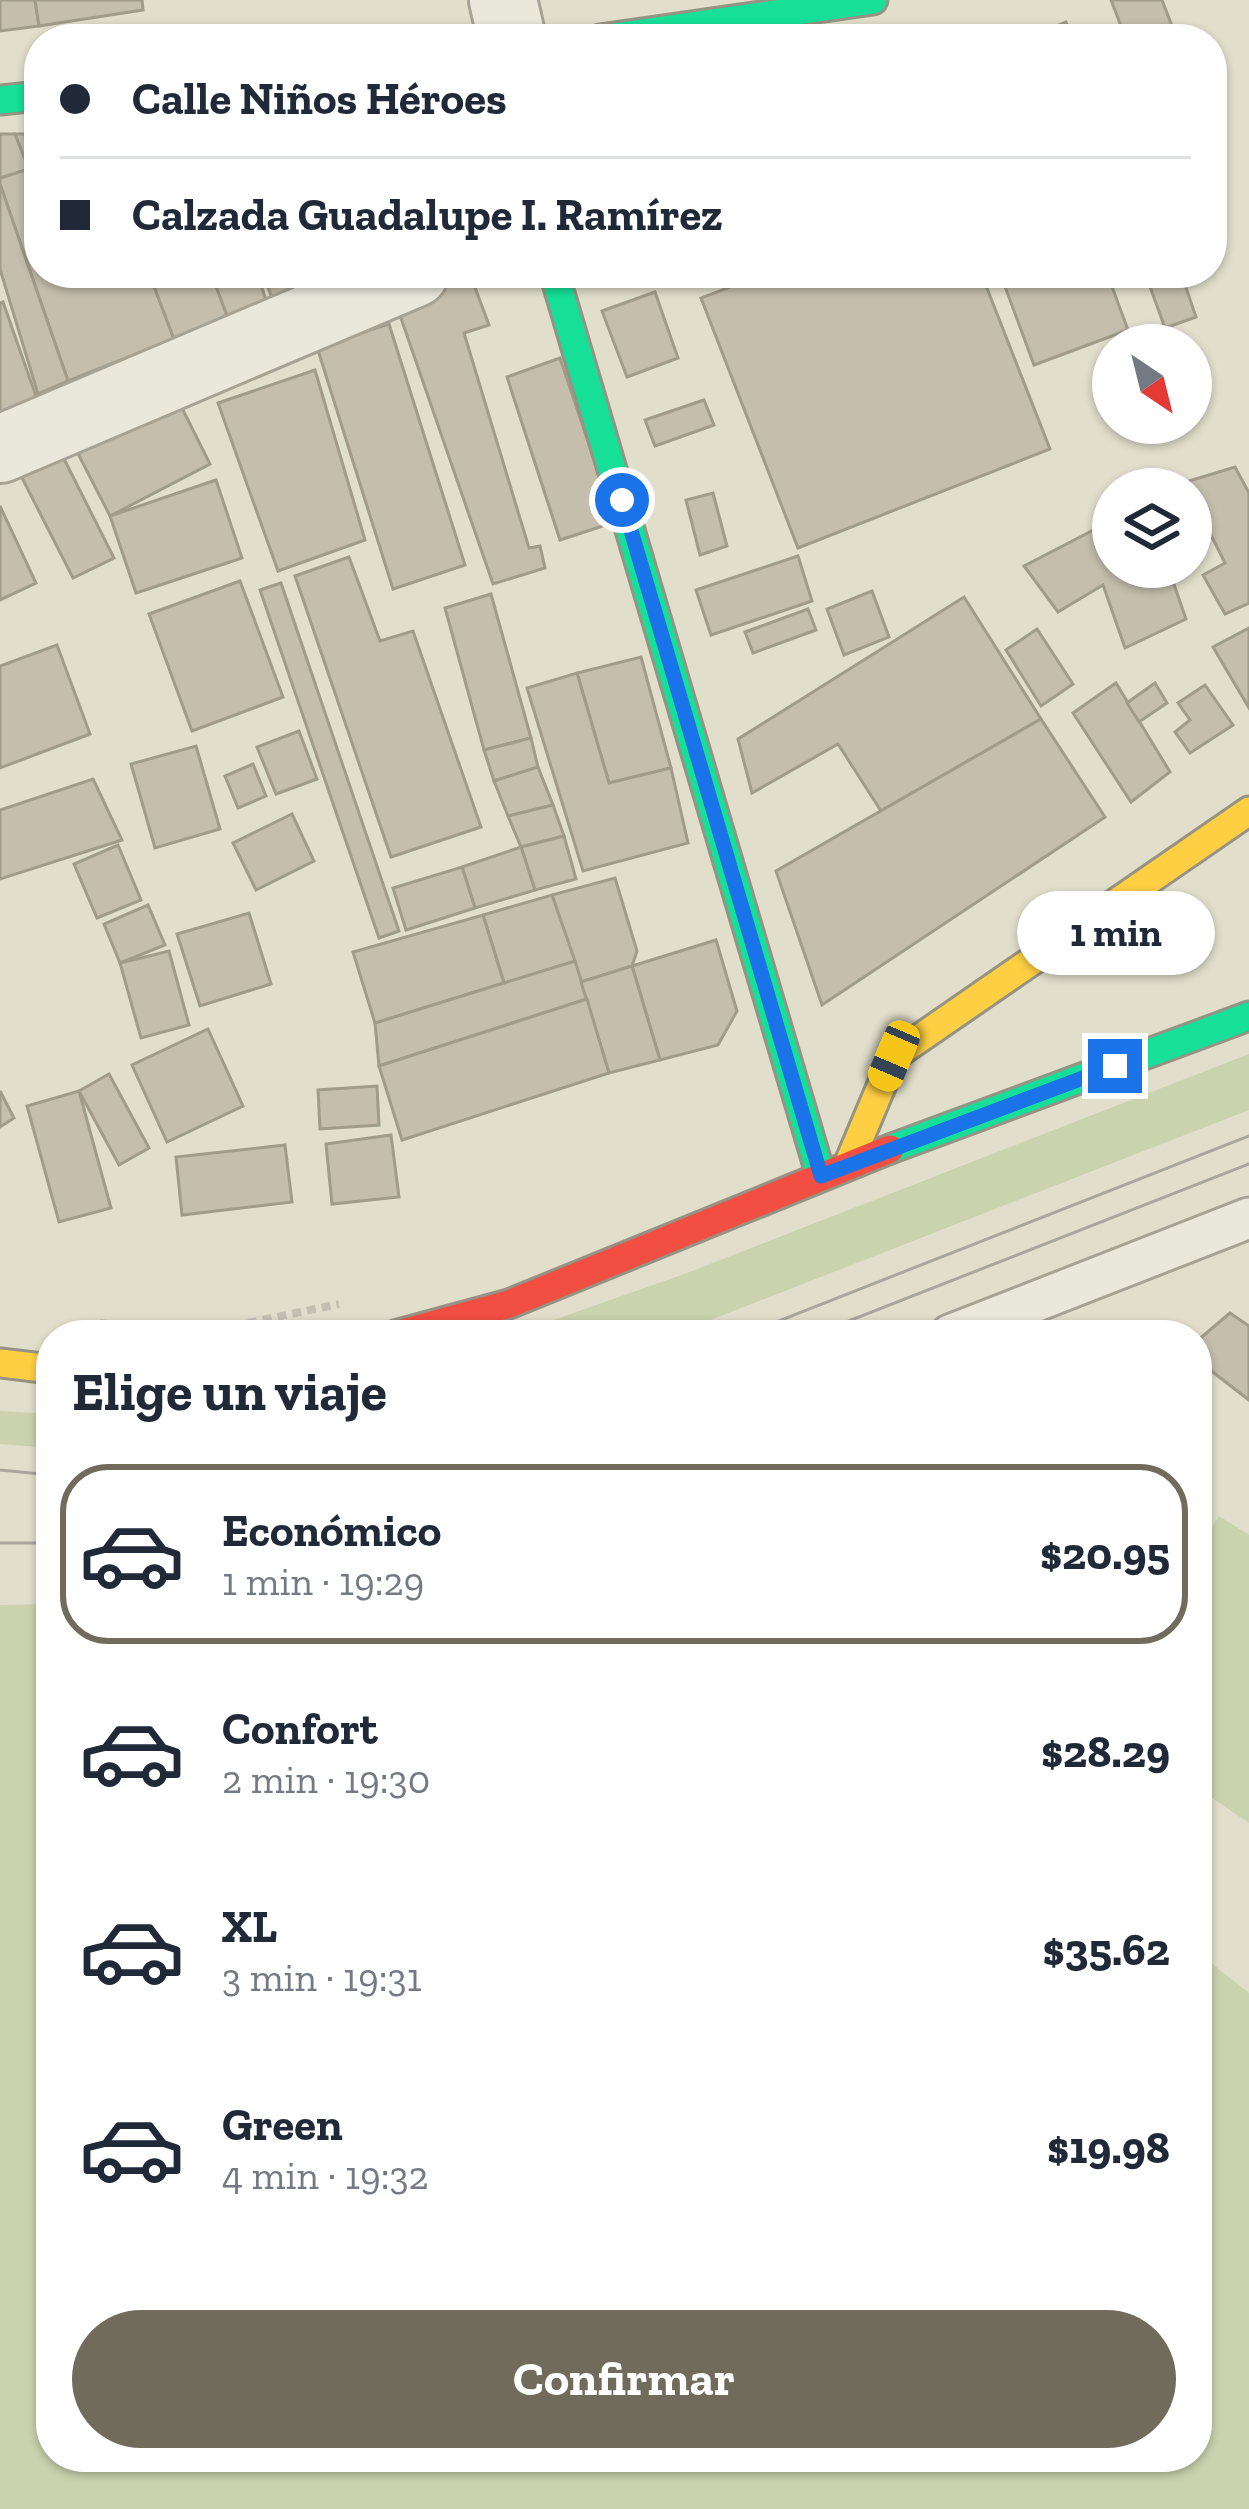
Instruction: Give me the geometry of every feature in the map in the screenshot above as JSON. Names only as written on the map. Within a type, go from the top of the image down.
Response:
[{"type":"street","points":[[705,24],[873,0]]},
{"type":"street","points":[[0,449],[380,288]]},
{"type":"street","points":[[558,288],[821,1176]]},
{"type":"street","points":[[848,1165],[894,1056],[1249,811]]},
{"type":"street","points":[[450,1320],[509,1304],[848,1165],[1249,1016]]},
{"type":"street","points":[[0,1363],[36,1367]]},
{"type":"lane","points":[[988,1320],[1249,1218]]},
{"type":"green space","points":[[1249,1054],[1249,1110],[710,1320],[554,1320],[687,1273]]},
{"type":"green space","points":[[0,1411],[36,1413],[36,1447],[0,1444]]},
{"type":"green space","points":[[1219,1516],[1249,1535],[1249,1823],[1212,1798],[1212,1527]]},
{"type":"green space","points":[[36,1604],[36,2472],[1212,2472],[1212,1964],[1249,1993],[1249,2509],[0,2509],[0,1605]]},
{"type":"building","points":[[0,0],[35,0],[39,24],[0,31]]},
{"type":"building","points":[[35,0],[142,0],[143,10],[39,24]]},
{"type":"building","points":[[1111,0],[1162,0],[1171,24],[1120,24]]},
{"type":"building","points":[[0,134],[15,134],[24,171],[0,178]]},
{"type":"building","points":[[15,134],[24,134],[24,156]]},
{"type":"building","points":[[24,171],[24,254],[0,184],[0,178]]},
{"type":"building","points":[[0,184],[24,254],[24,288],[36,288],[68,381],[38,394],[0,269]]},
{"type":"building","points":[[36,288],[155,288],[174,339],[68,381]]},
{"type":"building","points":[[155,288],[217,288],[228,318],[174,339]]},
{"type":"building","points":[[217,288],[262,288],[267,303],[228,318]]},
{"type":"building","points":[[268,288],[315,288],[274,304]]},
{"type":"building","points":[[431,288],[475,288],[489,325],[464,333],[529,548],[540,546],[545,568],[493,584],[395,301]]},
{"type":"building","points":[[727,288],[987,288],[1050,449],[798,548],[701,298]]},
{"type":"building","points":[[1006,288],[1113,288],[1126,324],[1092,324],[1092,343],[1034,365]]},
{"type":"building","points":[[1150,288],[1186,288],[1196,317],[1164,324]]},
{"type":"building","points":[[655,292],[678,358],[627,377],[602,311]]},
{"type":"building","points":[[0,303],[38,402],[0,419]]},
{"type":"building","points":[[389,324],[465,565],[393,589],[317,347]]},
{"type":"building","points":[[560,358],[615,522],[560,540],[507,377]]},
{"type":"building","points":[[315,370],[365,540],[278,571],[218,403]]},
{"type":"building","points":[[173,390],[210,464],[110,516],[72,442]]},
{"type":"building","points":[[704,400],[714,425],[655,446],[645,420]]},
{"type":"building","points":[[58,447],[114,558],[73,578],[17,468]]},
{"type":"building","points":[[1235,467],[1249,493],[1249,603],[1225,614],[1210,588],[1212,570],[1225,563],[1212,537],[1212,474]]},
{"type":"building","points":[[216,480],[242,558],[136,593],[110,516]]},
{"type":"building","points":[[713,493],[727,546],[700,555],[686,500]]},
{"type":"building","points":[[0,506],[36,583],[0,600]]},
{"type":"building","points":[[1092,531],[1092,588],[1098,588],[1058,612],[1024,566]]},
{"type":"building","points":[[798,556],[812,601],[711,635],[696,590]]},
{"type":"building","points":[[349,557],[380,641],[413,631],[481,827],[391,857],[295,576]]},
{"type":"building","points":[[240,581],[283,697],[192,731],[149,614]]},
{"type":"building","points":[[281,583],[399,931],[379,938],[260,590]]},
{"type":"building","points":[[1104,588],[1175,588],[1186,619],[1125,648]]},
{"type":"building","points":[[872,591],[889,637],[844,655],[827,609]]},
{"type":"building","points":[[491,594],[531,738],[484,750],[445,608]]},
{"type":"building","points":[[964,597],[1041,719],[881,811],[838,744],[752,793],[738,739]]},
{"type":"building","points":[[808,609],[816,630],[753,653],[745,632]]},
{"type":"building","points":[[1249,628],[1249,708],[1213,647]]},
{"type":"building","points":[[1037,629],[1073,684],[1041,706],[1006,650]]},
{"type":"building","points":[[57,645],[90,734],[0,768],[0,666]]},
{"type":"building","points":[[641,657],[671,768],[609,783],[577,673]]},
{"type":"building","points":[[577,673],[609,783],[671,768],[688,843],[583,871],[527,688]]},
{"type":"building","points":[[1116,683],[1170,772],[1131,802],[1073,713]]},
{"type":"building","points":[[1155,683],[1167,703],[1139,722],[1127,703]]},
{"type":"building","points":[[1205,685],[1233,725],[1190,753],[1175,732],[1190,720],[1178,703]]},
{"type":"building","points":[[1041,719],[1105,817],[822,1005],[776,871]]},
{"type":"building","points":[[299,731],[317,779],[276,794],[257,747]]},
{"type":"building","points":[[531,738],[538,767],[494,781],[484,750]]},
{"type":"building","points":[[196,746],[220,829],[155,848],[131,764]]},
{"type":"building","points":[[253,764],[266,796],[238,808],[225,776]]},
{"type":"building","points":[[538,767],[553,805],[508,816],[494,781]]},
{"type":"building","points":[[93,779],[122,840],[0,879],[0,810]]},
{"type":"building","points":[[553,805],[564,836],[521,847],[508,816]]},
{"type":"building","points":[[292,814],[314,861],[256,890],[233,843]]},
{"type":"building","points":[[564,836],[576,879],[535,890],[521,847]]},
{"type":"building","points":[[118,845],[141,900],[97,918],[74,864]]},
{"type":"building","points":[[521,847],[535,890],[475,908],[462,867]]},
{"type":"building","points":[[462,867],[475,908],[406,930],[393,888]]},
{"type":"building","points":[[615,878],[637,951],[632,966],[581,982],[552,895]]},
{"type":"building","points":[[552,895],[575,961],[504,983],[483,915]]},
{"type":"building","points":[[148,905],[165,945],[120,963],[104,924]]},
{"type":"building","points":[[249,913],[271,984],[200,1006],[177,934]]},
{"type":"building","points":[[483,915],[504,983],[375,1023],[353,952]]},
{"type":"building","points":[[716,940],[737,1011],[718,1045],[660,1060],[632,966]]},
{"type":"building","points":[[169,951],[189,1025],[141,1038],[120,963]]},
{"type":"building","points":[[575,961],[587,999],[379,1066],[375,1023]]},
{"type":"building","points":[[632,966],[660,1060],[609,1073],[581,982]]},
{"type":"building","points":[[587,999],[609,1073],[402,1140],[379,1066]]},
{"type":"building","points":[[208,1029],[243,1106],[167,1142],[132,1065]]},
{"type":"building","points":[[109,1074],[149,1148],[119,1165],[79,1091]]},
{"type":"building","points":[[377,1086],[379,1125],[320,1129],[318,1090]]},
{"type":"building","points":[[0,1091],[14,1118],[0,1127]]},
{"type":"building","points":[[79,1091],[111,1208],[59,1222],[27,1106]]},
{"type":"building","points":[[391,1135],[399,1197],[332,1204],[326,1144]]},
{"type":"building","points":[[285,1145],[292,1202],[182,1215],[176,1157]]},
{"type":"building","points":[[1230,1313],[1249,1326],[1249,1400],[1212,1372],[1212,1328]]},
{"type":"tram line","points":[[781,1320],[1249,1136]]},
{"type":"tram line","points":[[851,1320],[1249,1164]]},
{"type":"tram line","points":[[0,1470],[36,1474]]},
{"type":"tram line","points":[[0,1543],[36,1543]]},
{"type":"traffic: fast","points":[[705,24],[873,0]]},
{"type":"traffic: fast","points":[[0,100],[24,98]]},
{"type":"traffic: fast","points":[[558,288],[821,1176]]},
{"type":"traffic: fast","points":[[890,1149],[1249,1016]]},
{"type":"traffic: slow","points":[[848,1165],[894,1056],[1249,811]]},
{"type":"traffic: slow","points":[[0,1363],[36,1367]]},
{"type":"traffic: jam","points":[[450,1320],[509,1304],[890,1149]]},
{"type":"route","points":[[622,500],[821,1176],[1115,1066]]}]
